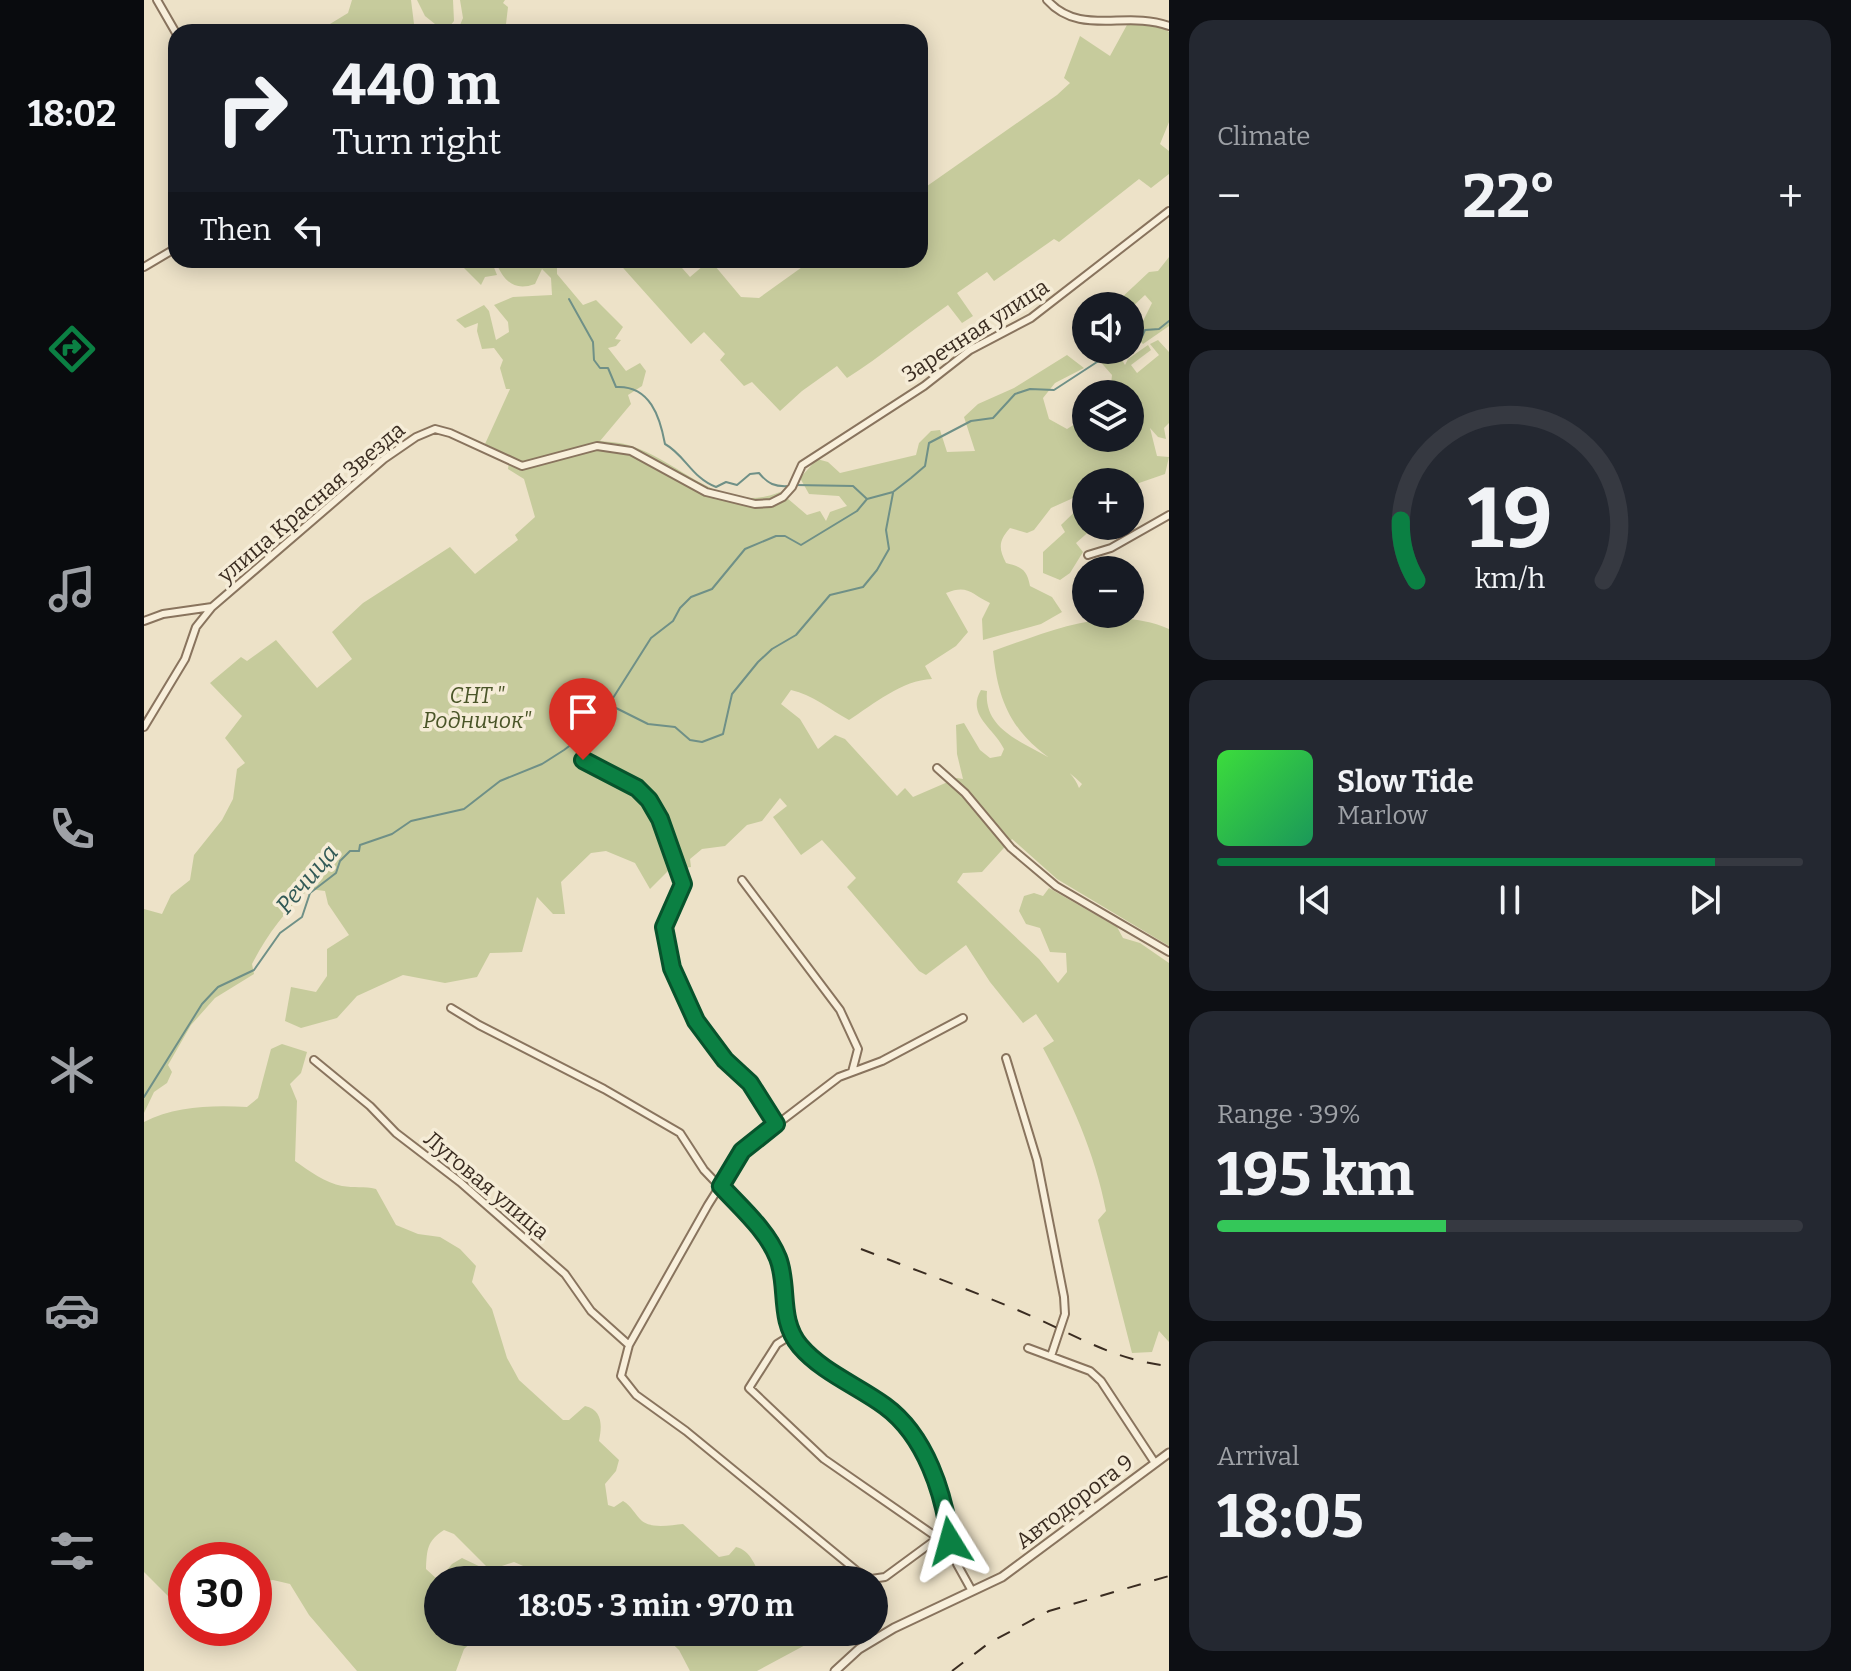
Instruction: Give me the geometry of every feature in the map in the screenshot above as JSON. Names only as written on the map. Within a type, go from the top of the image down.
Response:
[{"type":"street","points":[[157,0],[171,24]]},
{"type":"street","points":[[1047,0],[1065,17],[1081,21],[1134,19],[1169,26]]},
{"type":"street","name":"Заречная улица","points":[[522,466],[597,446],[611,447],[631,451],[653,461],[706,492],[755,504],[771,503],[783,497],[792,487],[802,465],[924,386],[970,350],[1031,318],[1169,211]]},
{"type":"street","points":[[144,267],[168,253]]},
{"type":"street","name":"улица Красная Звезда","points":[[144,727],[185,659],[196,627],[212,607],[384,459],[424,432],[435,429],[522,466]]},
{"type":"street","points":[[1088,555],[1111,548],[1169,515]]},
{"type":"street","name":"улица Красная Звезда","points":[[144,621],[163,614],[212,607]]},
{"type":"street","points":[[583,760],[637,788],[649,800],[660,819],[683,884],[664,927],[672,968],[696,1021],[725,1060],[750,1083],[776,1124]]},
{"type":"street","points":[[937,768],[965,793],[1011,848],[1056,886],[1169,952]]},
{"type":"street","points":[[742,880],[840,1010],[858,1049],[852,1072]]},
{"type":"street","points":[[451,1008],[680,1133],[704,1170],[763,1232],[778,1257],[784,1280],[784,1305],[793,1334],[809,1355],[888,1408],[908,1430],[930,1467],[945,1504],[957,1564],[972,1591]]},
{"type":"street","points":[[938,1538],[885,1577],[871,1579],[857,1571],[686,1431],[636,1395],[621,1376],[629,1345],[742,1151],[839,1077],[882,1061],[963,1018]]},
{"type":"street","points":[[1006,1058],[1037,1160],[1064,1297],[1065,1314],[1051,1356]]},
{"type":"street","name":"Луговая улица","points":[[314,1060],[565,1274],[591,1311],[629,1345]]},
{"type":"street","points":[[793,1334],[777,1344],[749,1388],[824,1459],[938,1538],[950,1541]]},
{"type":"street","points":[[1028,1348],[1090,1371],[1101,1381],[1155,1463]]},
{"type":"street","name":"Автодорога 9","points":[[835,1671],[859,1649],[894,1628],[1002,1577],[1169,1453]]},
{"type":"green space","points":[[352,0],[411,0],[414,24],[330,24],[348,13]]},
{"type":"green space","points":[[417,0],[453,0],[452,24],[435,24],[425,16]]},
{"type":"green space","points":[[460,0],[505,0],[503,3],[508,7],[506,24],[460,24],[463,18]]},
{"type":"green space","points":[[1128,23],[1159,26],[1169,32],[1169,122],[1160,144],[1169,151],[1169,174],[1151,188],[1139,179],[1059,242],[1054,239],[994,281],[987,272],[957,293],[973,316],[962,323],[948,305],[847,378],[837,366],[780,411],[752,382],[744,386],[720,360],[725,354],[704,332],[691,344],[623,268],[682,268],[690,277],[701,268],[717,268],[741,297],[759,298],[801,268],[928,268],[928,185],[1070,83],[1064,78],[1080,36],[1110,56]]},
{"type":"green space","points":[[1169,257],[1169,326],[1144,343],[1144,319],[1152,303],[1144,292],[1128,292],[1149,272],[1158,271]]},
{"type":"green space","points":[[464,268],[494,268],[497,275],[485,277],[481,285]]},
{"type":"green space","name":"СНТ \" Родничок\"","points":[[499,268],[557,268],[557,274],[583,305],[596,300],[623,327],[615,339],[621,340],[616,346],[608,348],[626,371],[640,363],[646,371],[642,386],[628,395],[631,404],[600,441],[623,444],[650,454],[721,492],[759,498],[780,492],[807,515],[820,511],[826,521],[830,512],[847,506],[839,496],[809,494],[800,478],[817,459],[828,462],[840,473],[916,455],[919,443],[931,431],[940,430],[947,452],[975,451],[964,417],[978,404],[1014,388],[1067,355],[1072,359],[1072,364],[1084,368],[1055,383],[1043,398],[1049,419],[1067,429],[1072,426],[1072,452],[1144,452],[1144,380],[1112,380],[1112,375],[1102,364],[1132,364],[1137,373],[1159,355],[1150,344],[1158,340],[1169,352],[1169,423],[1164,428],[1166,439],[1158,437],[1150,428],[1157,456],[1169,457],[1165,474],[1144,481],[1144,468],[1072,468],[1072,498],[1051,508],[1034,530],[1027,533],[1010,528],[1002,540],[1006,563],[1022,570],[1030,586],[1052,597],[1062,612],[1041,624],[983,640],[982,619],[990,603],[969,591],[953,590],[946,593],[968,632],[956,646],[925,666],[932,679],[899,688],[849,720],[814,699],[791,690],[781,704],[800,719],[818,749],[835,735],[845,739],[897,796],[905,788],[913,797],[957,778],[963,779],[957,754],[956,725],[964,723],[980,750],[990,758],[1001,756],[1004,749],[1000,741],[979,714],[977,699],[981,690],[987,691],[989,710],[997,724],[1049,758],[1027,739],[1011,717],[997,679],[993,651],[1072,625],[1072,628],[1144,628],[1144,622],[1169,629],[1169,946],[1057,879],[1012,839],[982,872],[963,873],[957,882],[1039,959],[1058,983],[1067,972],[1066,953],[1050,952],[1040,928],[1026,924],[1019,911],[1024,896],[1034,893],[1043,896],[1049,888],[1117,927],[1123,938],[1140,943],[1169,963],[1169,1342],[1159,1331],[1152,1352],[1132,1353],[1098,1220],[1106,1211],[1095,1168],[1072,1107],[1043,1048],[1054,1041],[1036,1014],[1023,1023],[990,982],[966,945],[926,975],[919,971],[847,887],[856,878],[822,840],[801,855],[773,817],[787,806],[780,798],[762,821],[747,825],[725,846],[702,849],[690,859],[691,867],[668,871],[650,889],[635,863],[606,851],[591,853],[561,882],[565,914],[553,914],[537,897],[522,952],[490,953],[477,977],[445,983],[403,975],[357,996],[337,1018],[301,1028],[285,1021],[291,987],[316,992],[327,976],[327,949],[349,935],[328,904],[325,891],[309,889],[284,915],[264,943],[252,964],[254,974],[215,998],[191,1025],[168,1065],[172,1072],[167,1083],[154,1092],[144,1113],[144,909],[162,914],[171,895],[190,880],[194,855],[222,820],[233,799],[237,769],[245,763],[225,738],[242,716],[210,683],[241,657],[247,661],[276,640],[317,688],[352,659],[332,632],[363,603],[450,547],[475,574],[518,540],[515,535],[535,517],[524,479],[508,469],[510,456],[485,444],[510,389],[506,389],[500,368],[503,360],[494,348],[482,349],[478,323],[465,328],[456,320],[484,305],[489,311],[496,340],[509,332],[508,322],[494,305],[513,297],[552,295],[551,278],[542,269],[535,284],[521,286],[510,282]]},
{"type":"green space","points":[[1148,345],[1151,350],[1144,355],[1144,348]]},
{"type":"green space","points":[[1072,514],[1072,540],[1079,540],[1076,543],[1083,552],[1081,556],[1072,556],[1072,570],[1060,580],[1043,573],[1043,552],[1065,532],[1061,525]]},
{"type":"green space","points":[[282,1044],[307,1052],[301,1073],[290,1084],[297,1101],[295,1161],[336,1184],[376,1189],[396,1225],[418,1234],[440,1237],[460,1249],[476,1266],[472,1282],[492,1309],[507,1358],[519,1380],[563,1420],[569,1420],[585,1406],[598,1415],[601,1424],[599,1441],[619,1460],[616,1471],[605,1484],[608,1505],[614,1507],[623,1501],[642,1521],[651,1525],[683,1524],[719,1557],[729,1555],[736,1547],[746,1552],[755,1566],[523,1566],[514,1562],[486,1566],[454,1534],[444,1530],[431,1542],[424,1566],[424,1646],[467,1646],[456,1671],[357,1671],[309,1615],[290,1584],[272,1580],[272,1542],[168,1542],[168,1596],[144,1572],[144,1122],[194,1108],[247,1107],[258,1098],[271,1049]]},
{"type":"green space","points":[[462,1558],[479,1566],[450,1566]]},
{"type":"green space","points":[[675,1646],[803,1646],[757,1671],[690,1671]]},
{"type":"waterway","name":"Речица","points":[[569,299],[593,342],[594,360],[600,368],[608,368],[616,387],[637,391],[645,397],[660,423],[665,444],[701,478],[716,487],[726,482],[737,485],[750,474],[759,473],[772,484],[789,486]]},
{"type":"waterway","name":"Речица","points":[[1144,332],[1159,329],[1169,321]]},
{"type":"waterway","name":"Речица","points":[[144,1097],[202,1004],[218,987],[254,970],[280,933],[302,917],[310,893],[336,873],[340,861],[350,851],[359,851],[360,845],[392,834],[411,821],[464,809],[500,781],[542,764],[576,741],[613,698],[651,638],[673,621],[691,597],[712,589],[745,549],[776,536],[785,536],[801,545],[857,511],[867,499],[893,492],[911,478],[925,466],[929,443],[971,421],[993,418],[1015,394],[1030,389],[1054,390],[1094,364]]},
{"type":"waterway","name":"Речица","points":[[795,485],[853,486],[867,499]]},
{"type":"waterway","points":[[608,704],[648,724],[675,727],[690,740],[702,742],[723,734],[732,694],[758,662],[772,649],[796,635],[830,595],[863,587],[877,570],[889,549],[886,530],[893,493]]},
{"type":"railway","points":[[861,1249],[994,1300],[1117,1354],[1169,1366]]},
{"type":"railway","points":[[952,1671],[989,1643],[1049,1611],[1169,1576]]},
{"type":"route","points":[[583,760],[637,788],[649,800],[660,819],[670,855],[683,884],[664,927],[672,968],[696,1021],[725,1060],[750,1083],[776,1124],[742,1151],[721,1186],[763,1232],[778,1257],[784,1280],[784,1305],[798,1344],[831,1372],[888,1408],[908,1430],[930,1467],[945,1504],[950,1541]]}]
